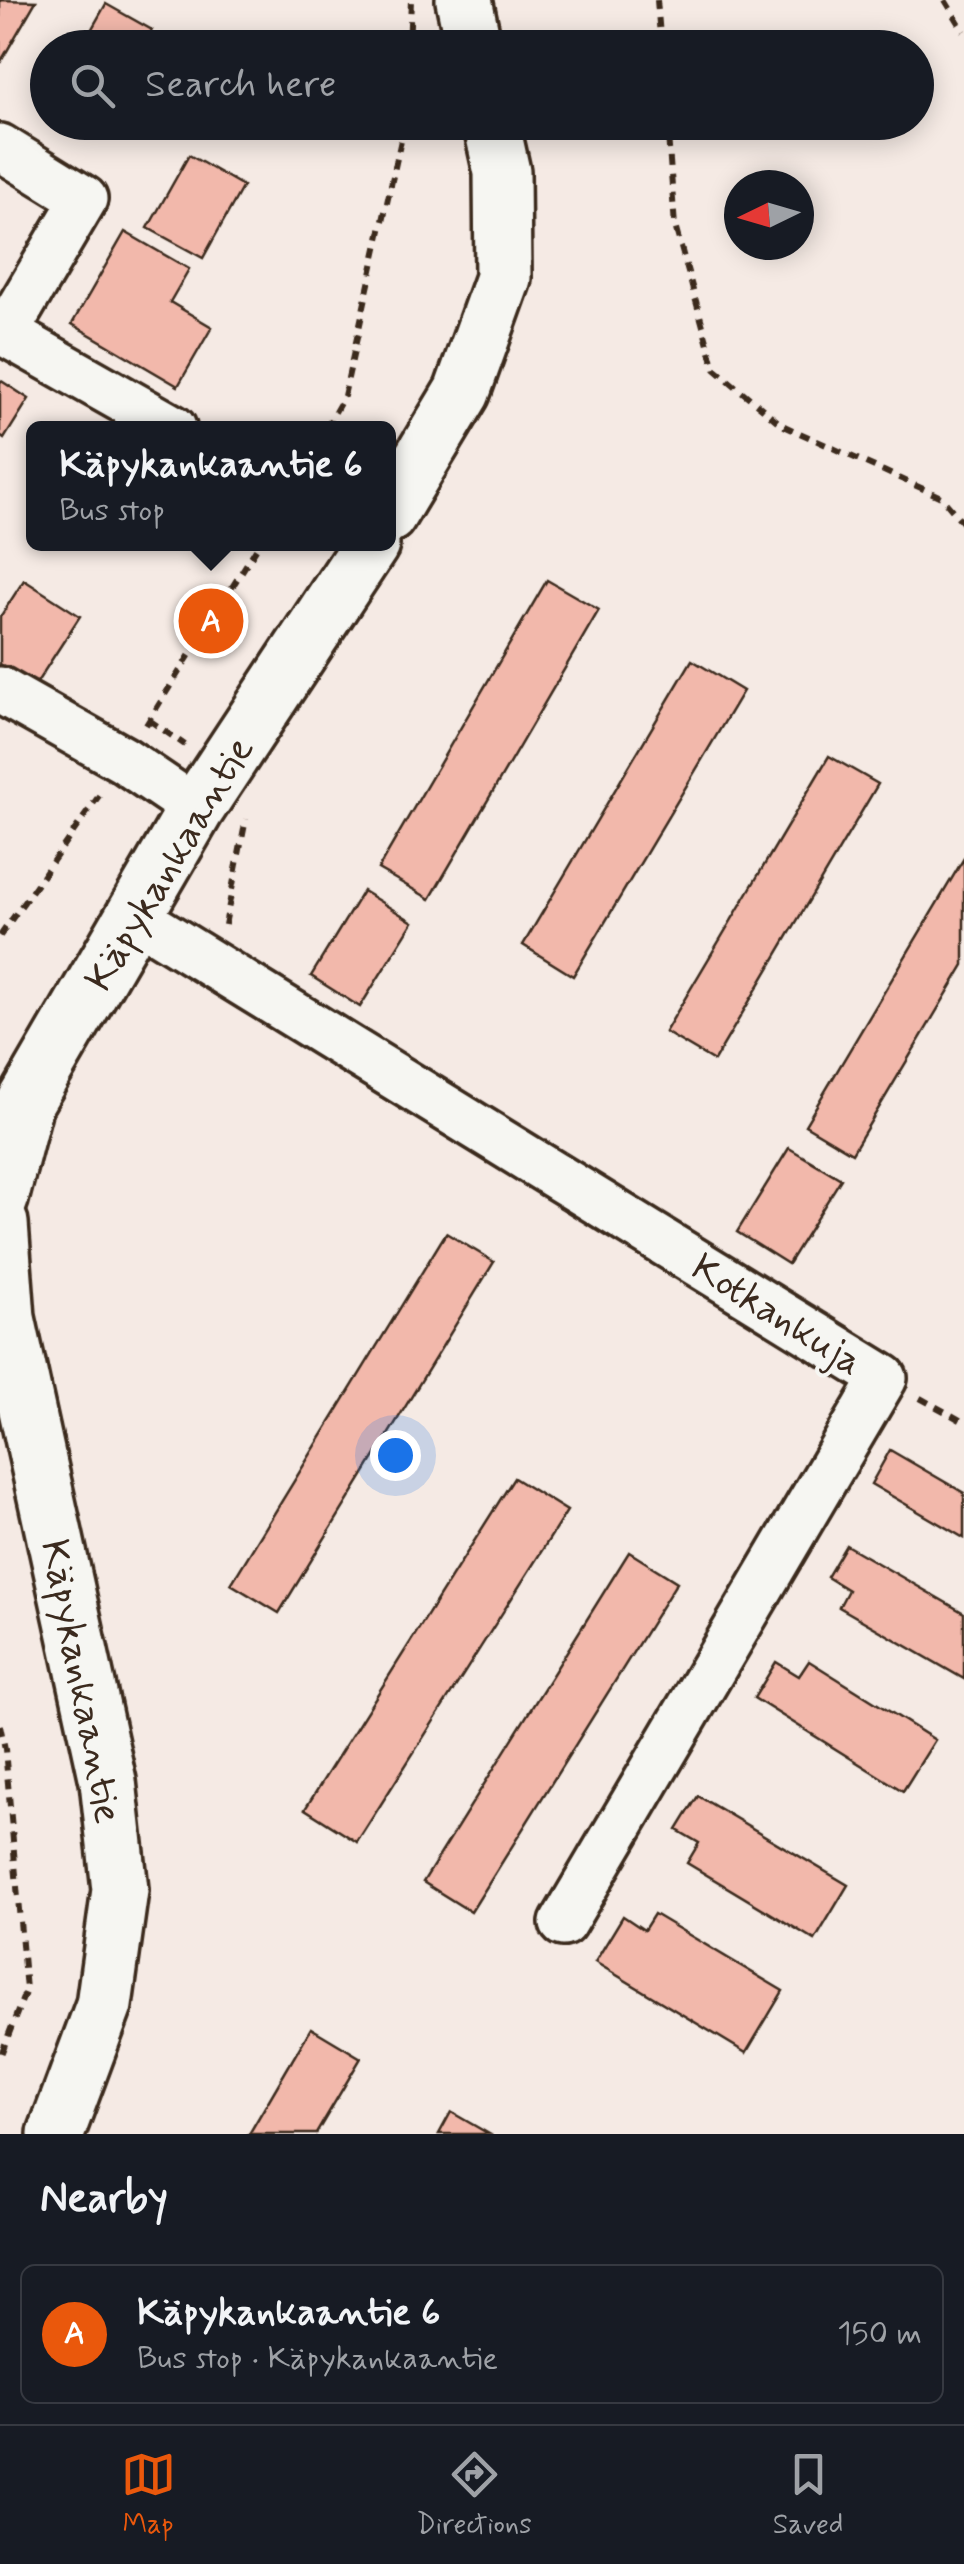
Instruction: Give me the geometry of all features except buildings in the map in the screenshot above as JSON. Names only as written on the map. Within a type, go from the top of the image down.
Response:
[{"type":"street","points":[[464,0],[470,30]]},
{"type":"street","name":"Käpykankaantie","points":[[396,497],[462,392],[503,278],[502,172],[495,140]]},
{"type":"street","points":[[0,147],[84,199],[3,331],[161,421]]},
{"type":"street","name":"Käpykankaantie","points":[[0,1199],[25,1103],[209,789],[362,551]]},
{"type":"street","points":[[0,690],[124,760],[209,789]]},
{"type":"street","name":"Kotkankuja","points":[[134,916],[884,1378],[563,1922]]},
{"type":"street","name":"Käpykankaantie","points":[[0,1223],[7,1318],[108,1781],[120,1890],[104,2005],[56,2134]]},
{"type":"path","points":[[409,30],[411,0]]},
{"type":"path","points":[[657,0],[660,30]]},
{"type":"path","points":[[945,0],[964,31]]},
{"type":"path","points":[[330,421],[344,396],[401,140]]},
{"type":"path","points":[[668,140],[675,226],[715,369],[782,425],[941,497],[964,524]]},
{"type":"path","points":[[209,789],[251,795],[217,967]]},
{"type":"path","points":[[884,1378],[964,1422]]},
{"type":"path","points":[[0,1724],[26,1990],[0,2056]]},
{"type":"place","name":"Käpykankaantie 6","points":[[211,621]]}]
